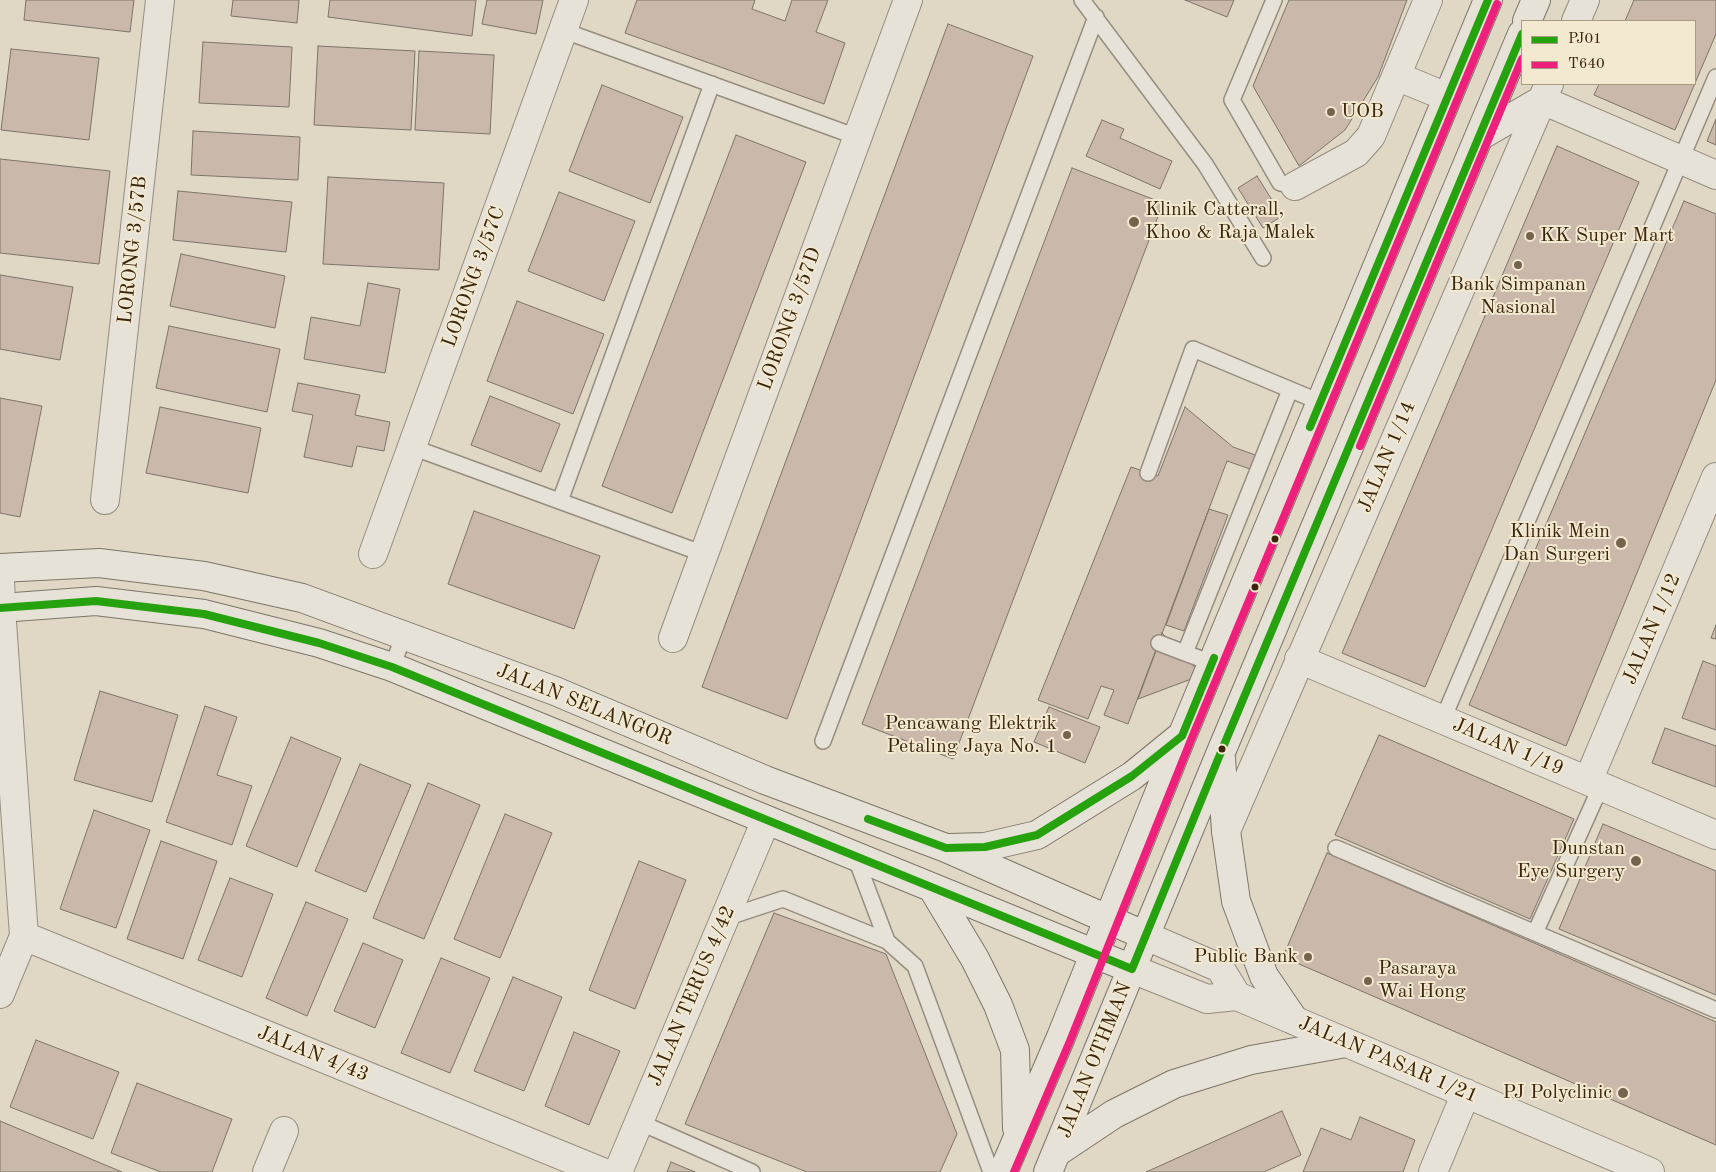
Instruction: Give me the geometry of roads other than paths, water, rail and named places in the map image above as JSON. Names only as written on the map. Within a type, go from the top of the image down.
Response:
[{"type":"street","name":"LORONG 3/57B","points":[[105,500],[160,0]]},
{"type":"street","name":"LORONG 3/57C","points":[[373,554],[574,0]]},
{"type":"street","name":"LORONG 3/57D","points":[[673,638],[908,0]]},
{"type":"street","points":[[1295,186],[1356,154],[1371,136],[1428,0]]},
{"type":"street","name":"JALAN OTHMAN","points":[[1003,1172],[1061,1037],[1212,663],[1488,0]]},
{"type":"street","points":[[1527,20],[1536,0]]},
{"type":"street","points":[[1576,20],[1585,0]]},
{"type":"street","name":"JALAN OTHMAN","points":[[1053,1162],[1221,752],[1521,36]]},
{"type":"street","points":[[1396,76],[1447,97]]},
{"type":"street","points":[[1480,136],[1545,92],[1716,175]]},
{"type":"street","name":"JALAN 1/14","points":[[1226,831],[1545,92]]},
{"type":"street","name":"JALAN 1/12","points":[[1594,784],[1716,477]]},
{"type":"street","name":"JALAN SELANGOR","points":[[0,568],[99,562],[204,576],[302,598],[555,691],[765,780],[946,848],[1146,936]]},
{"type":"street","points":[[0,578],[0,608],[24,936],[0,994]]},
{"type":"street","name":"JALAN SELANGOR","points":[[0,608],[96,601],[204,614],[319,643],[392,667],[1132,969]]},
{"type":"street","name":"JALAN 1/19","points":[[1299,659],[1716,835]]},
{"type":"street","points":[[946,848],[985,847],[1037,835],[1132,776],[1182,736]]},
{"type":"street","points":[[1221,752],[1226,831],[1236,901],[1264,976],[1294,1020]]},
{"type":"street","name":"JALAN TERUS 4/42","points":[[618,1172],[766,820]]},
{"type":"street","points":[[933,889],[975,959],[998,1004],[1015,1050],[1018,1137]]},
{"type":"street","name":"JALAN 4/43","points":[[24,936],[602,1172]]},
{"type":"street","points":[[1132,969],[1207,1000],[1237,996],[1220,968],[1146,936]]},
{"type":"street","name":"JALAN PASAR 1/21","points":[[1237,996],[1650,1172]]},
{"type":"street","points":[[1053,1162],[1114,1114],[1174,1084],[1251,1060],[1346,1043]]},
{"type":"street","points":[[1433,1172],[1466,1094]]},
{"type":"street","points":[[267,1172],[284,1131]]},
{"type":"lane","points":[[1082,0],[1205,164],[1263,258]]},
{"type":"lane","points":[[1274,0],[1232,100],[1280,183],[1295,186]]},
{"type":"lane","points":[[823,741],[1096,17]]},
{"type":"lane","points":[[562,30],[857,137]]},
{"type":"lane","points":[[1443,719],[1716,78]]},
{"type":"lane","points":[[560,502],[712,84]]},
{"type":"lane","points":[[1148,473],[1193,350],[1320,402]]},
{"type":"lane","points":[[1184,653],[1290,390]]},
{"type":"lane","points":[[412,447],[704,554]]},
{"type":"lane","points":[[392,667],[404,635]]},
{"type":"lane","points":[[1159,644],[1212,663]]},
{"type":"lane","points":[[1535,933],[1594,784]]},
{"type":"lane","points":[[1336,848],[1716,1010]]},
{"type":"lane","points":[[855,856],[887,941]]},
{"type":"lane","points":[[725,918],[783,899],[887,941],[915,966],[992,1172]]},
{"type":"lane","points":[[639,1122],[752,1172]]},
{"type":"place","name":"UOB","points":[[1331,112]]},
{"type":"place","name":"Klinik Catterall, Khoo & Raja Malek","points":[[1134,222]]},
{"type":"place","name":"KK Super Mart","points":[[1530,236]]},
{"type":"place","name":"Bank Simpanan Nasional","points":[[1518,265]]},
{"type":"place","name":"Klinik Mein Dan Surgeri","points":[[1621,543]]},
{"type":"place","name":"Pencawang Elektrik Petaling Jaya No. 1","points":[[1067,735]]},
{"type":"place","name":"Dunstan Eye Surgery","points":[[1636,861]]},
{"type":"place","name":"Public Bank","points":[[1308,957]]},
{"type":"place","name":"Pasaraya Wai Hong","points":[[1368,981]]},
{"type":"place","name":"PJ Polyclinic","points":[[1623,1093]]}]
